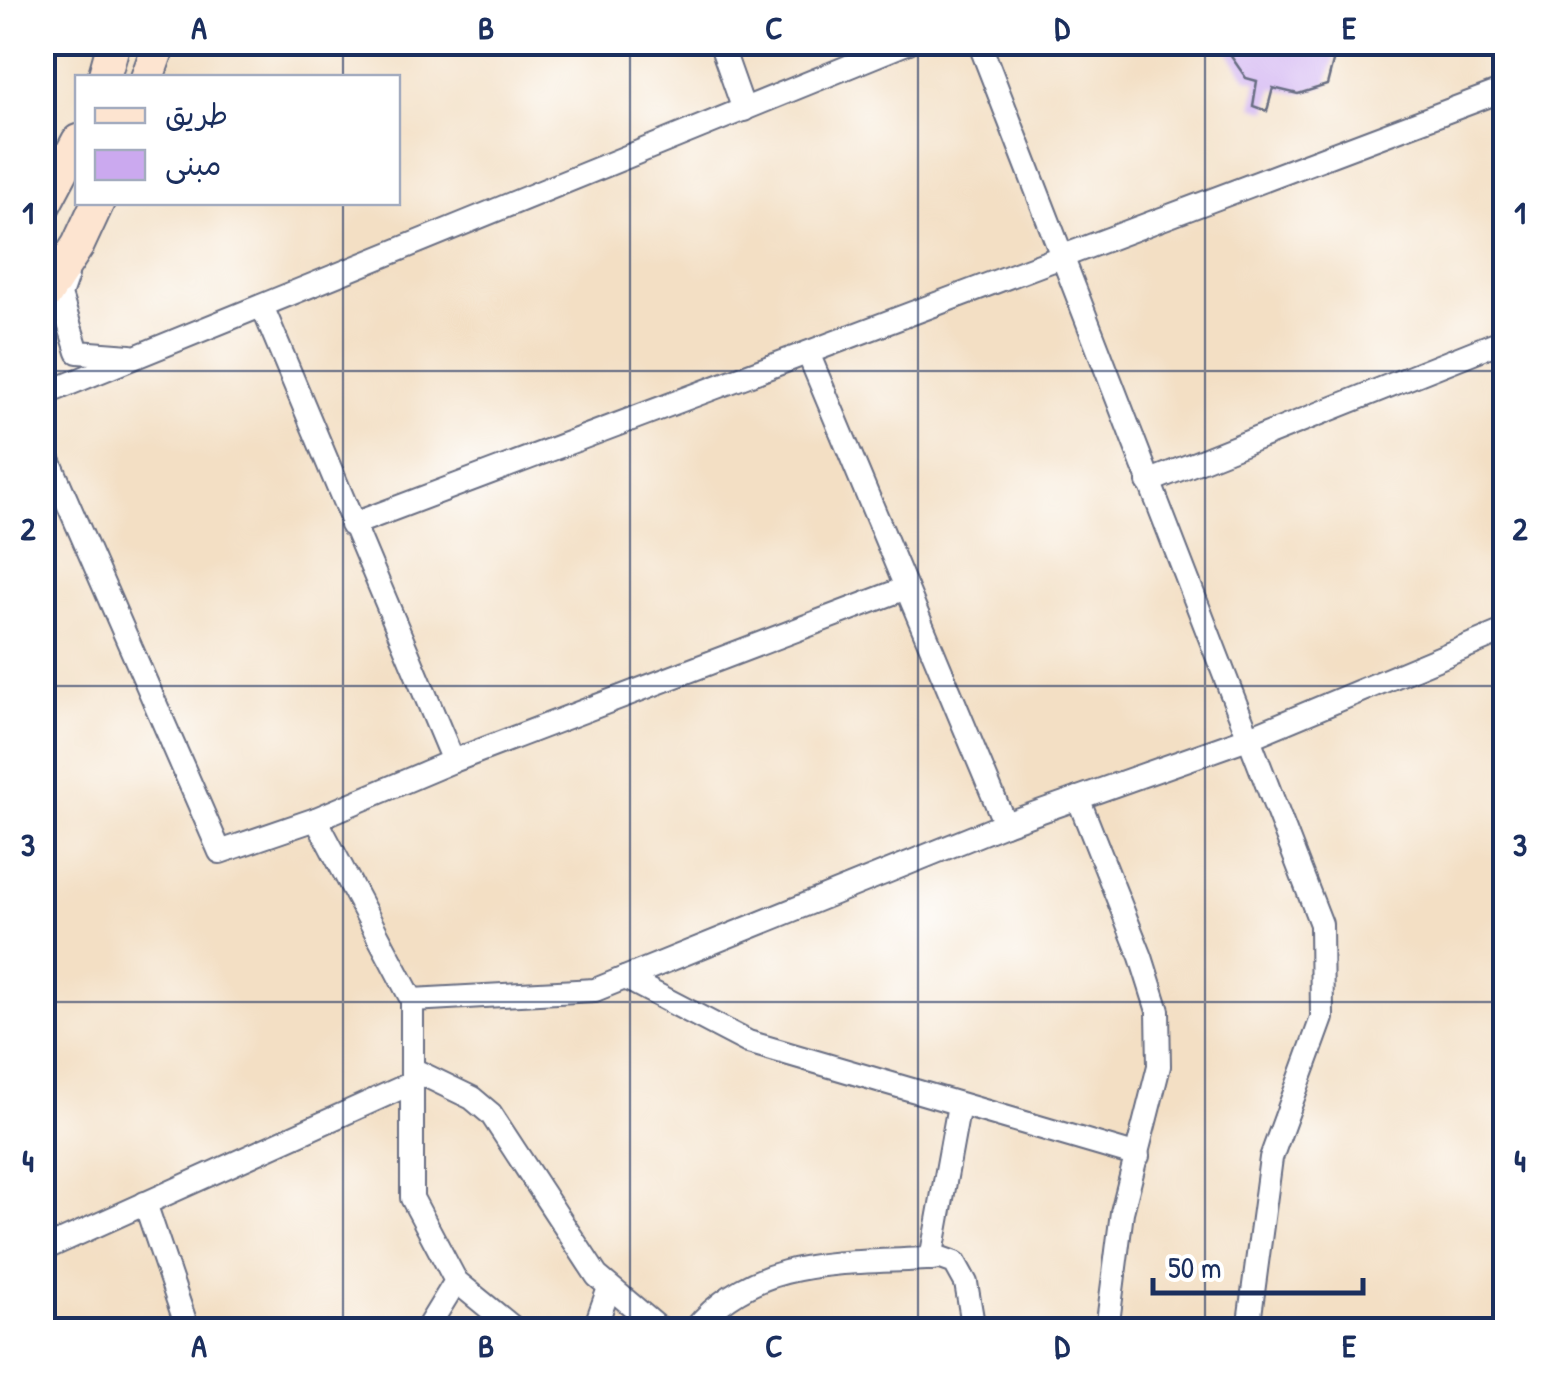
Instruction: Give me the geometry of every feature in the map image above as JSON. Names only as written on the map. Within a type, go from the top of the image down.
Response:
[{"type":"main road","points":[[105,75],[114,42]]},
{"type":"main road","points":[[148,75],[160,42]]},
{"type":"main road","points":[[42,209],[63,152]]},
{"type":"main road","points":[[42,300],[78,245],[97,205]]},
{"type":"street","points":[[720,42],[744,110]]},
{"type":"street","points":[[42,396],[909,42]]},
{"type":"street","points":[[979,42],[1320,924],[1322,1018],[1271,1158],[1248,1330]]},
{"type":"street","points":[[351,526],[1506,90]]},
{"type":"street","points":[[78,245],[60,295],[78,352],[133,356]]},
{"type":"street","points":[[262,306],[453,762]]},
{"type":"street","points":[[1148,482],[1506,338]]},
{"type":"street","points":[[808,353],[1005,824]]},
{"type":"street","points":[[42,444],[220,852],[316,819],[453,762],[906,588]]},
{"type":"street","points":[[412,1000],[595,990],[1005,824],[1248,738],[1506,630]]},
{"type":"street","points":[[1078,798],[1142,956],[1158,1012],[1159,1066],[1122,1212],[1107,1330]]},
{"type":"street","points":[[316,819],[412,1000],[412,1198],[456,1281],[516,1330]]},
{"type":"street","points":[[625,978],[748,1042],[1138,1156]]},
{"type":"street","points":[[42,1250],[412,1076],[472,1098],[491,1114],[542,1198],[608,1288],[661,1330]]},
{"type":"street","points":[[930,1259],[959,1105]]},
{"type":"street","points":[[145,1203],[188,1330]]},
{"type":"street","points":[[694,1330],[717,1302],[763,1278],[811,1265],[930,1259],[955,1263],[966,1283],[974,1330]]},
{"type":"street","points":[[426,1330],[456,1281]]},
{"type":"street","points":[[594,1330],[608,1288]]},
{"type":"building","points":[[1229,42],[1338,42],[1327,85],[1298,94],[1273,88],[1267,111],[1253,106],[1257,81],[1246,78],[1226,49]]}]
